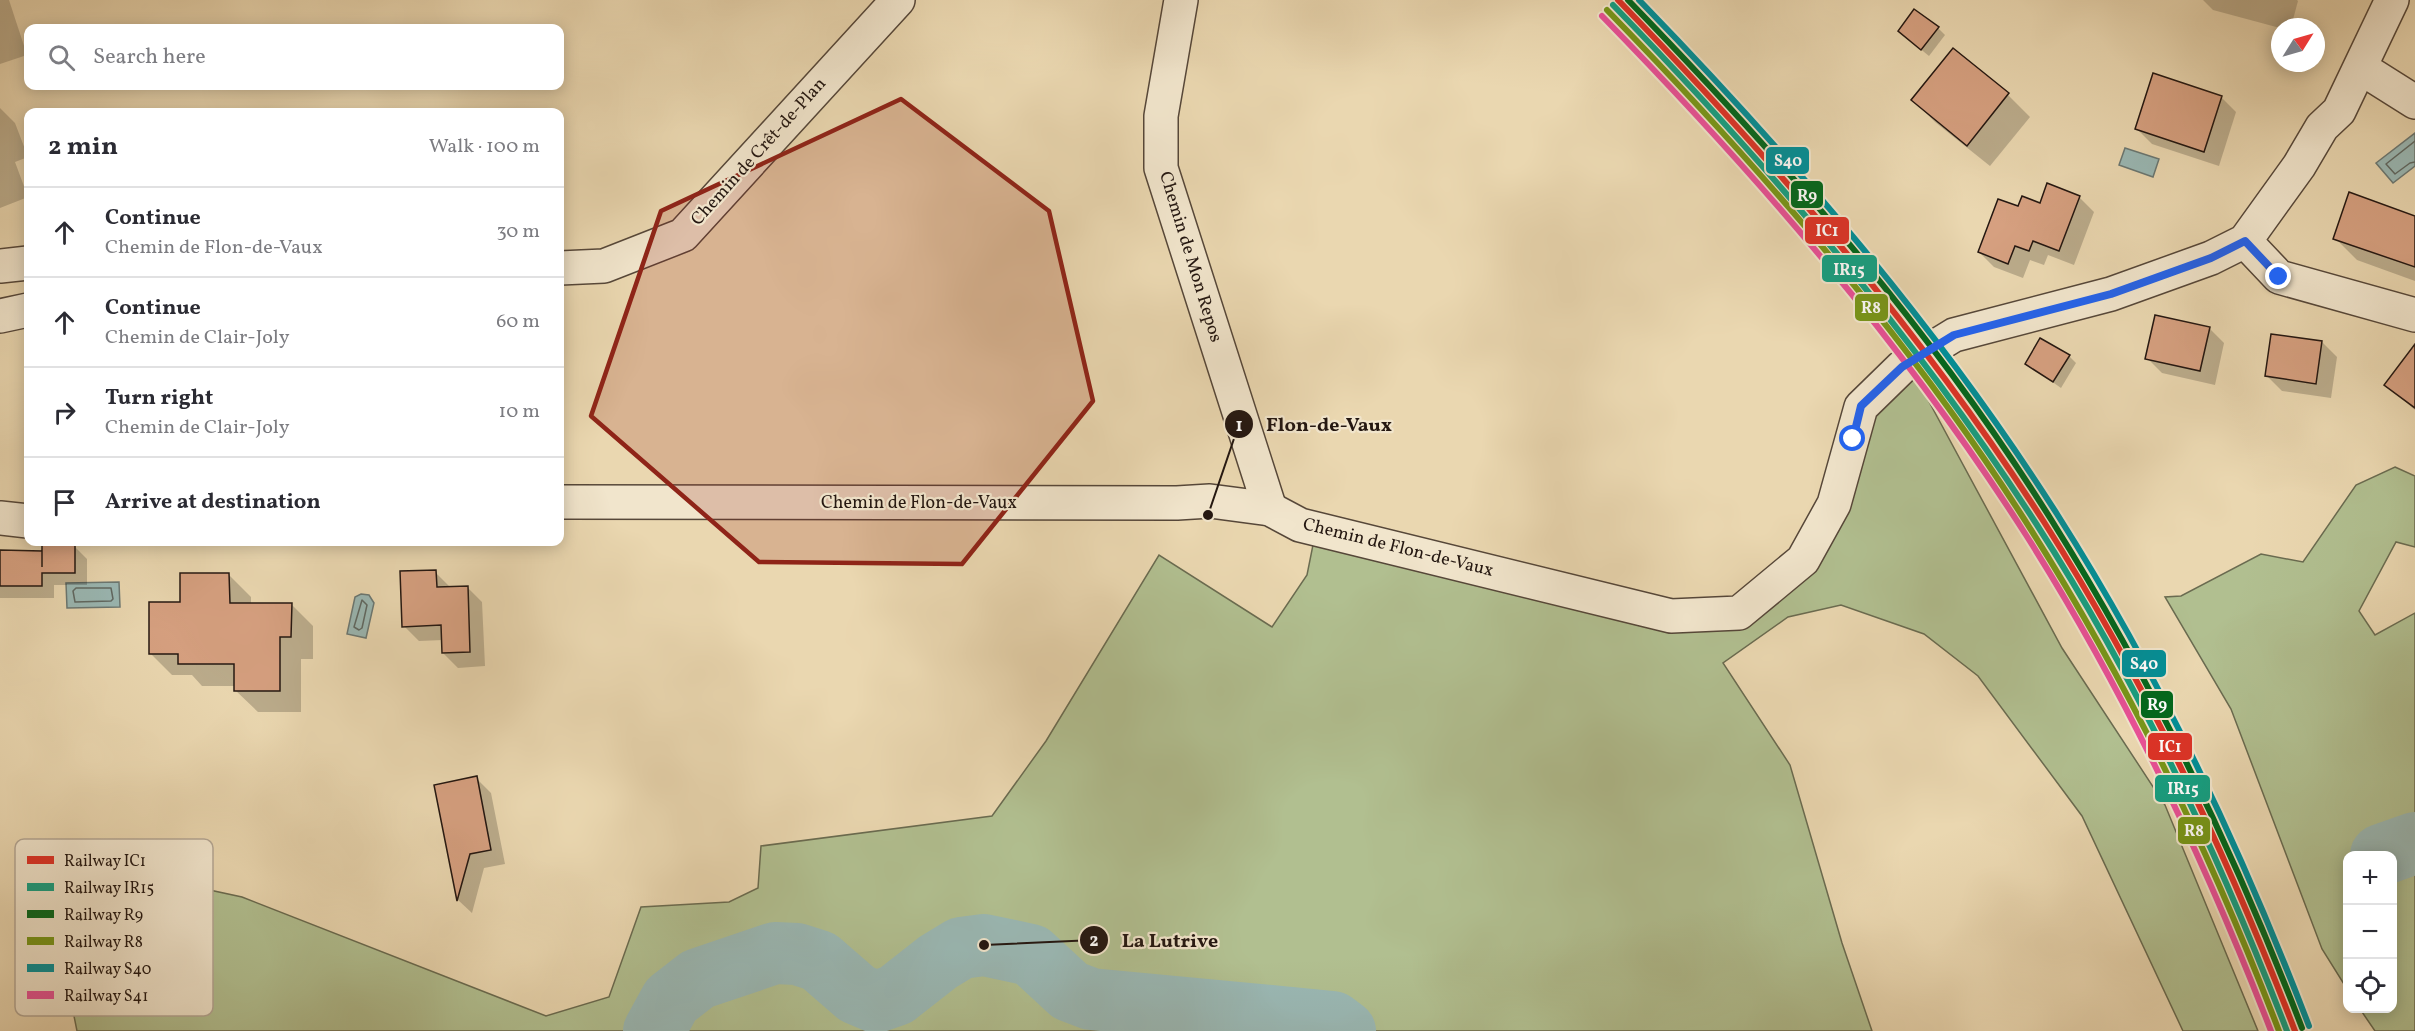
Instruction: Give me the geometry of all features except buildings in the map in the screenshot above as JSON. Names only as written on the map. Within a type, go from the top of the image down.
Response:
[{"type":"street","name":"Chemin de Crêt-de-Plan","points":[[564,268],[604,266],[683,235],[898,0]]},
{"type":"street","name":"Chemin de Mon Repos","points":[[1181,0],[1161,116],[1161,168],[1270,509]]},
{"type":"street","points":[[2392,0],[2339,111],[2322,127],[2299,166],[2245,241],[2279,277],[2415,315]]},
{"type":"street","points":[[2361,68],[2415,102]]},
{"type":"street","name":"Chemin de Flon-de-Vaux","points":[[564,502],[1177,503],[1210,501],[1270,509],[1300,525],[1671,616],[1739,613],[1803,561],[1834,504],[1861,406],[1902,367],[1954,335],[2111,294],[2211,258],[2245,241]]},
{"type":"street","points":[[0,266],[24,263]]},
{"type":"street","points":[[0,316],[24,311]]},
{"type":"street","points":[[0,518],[24,521]]},
{"type":"highlighted area","points":[[901,99],[1049,211],[1093,401],[962,564],[759,562],[591,416],[661,211]]},
{"type":"green space","points":[[1913,372],[2062,648],[2165,805],[2258,1031],[2183,1031],[2082,816],[1978,676],[1924,634],[1841,605],[1788,617],[1723,663],[1790,765],[1842,943],[1872,1031],[77,1031],[74,1016],[213,1016],[213,891],[242,897],[546,1016],[609,997],[641,907],[729,902],[758,888],[761,846],[992,816],[1046,741],[1159,555],[1272,627],[1307,575],[1313,545],[1300,525],[1739,613],[1803,560],[1853,439]]},
{"type":"green space","points":[[2395,467],[2415,476],[2415,547],[2396,542],[2359,611],[2375,635],[2415,613],[2415,1031],[2375,1031],[2363,1013],[2397,1013],[2397,851],[2343,851],[2343,983],[2322,949],[2231,709],[2165,597],[2181,596],[2261,554],[2303,562],[2356,485]]},
{"type":"water","points":[[2415,133],[2415,166],[2393,183],[2376,163]]},
{"type":"water","points":[[2125,148],[2159,159],[2153,177],[2119,165]]},
{"type":"water","points":[[119,582],[120,607],[67,608],[66,583]]},
{"type":"water","points":[[361,594],[369,595],[374,603],[366,638],[347,634],[355,597]]},
{"type":"waterway","points":[[2392,851],[2415,843]]},
{"type":"waterway","points":[[654,1031],[671,1000],[698,979],[775,953],[797,954],[819,961],[857,994],[876,1002],[896,995],[938,962],[961,948],[984,945],[1031,955],[1070,991],[1091,999],[1333,1022],[1345,1031]]},
{"type":"rail line","name":"IC1","points":[[1618,0],[1734,123],[1844,250],[1948,383],[2044,522],[2117,644],[2182,770],[2213,834],[2295,1031]]},
{"type":"rail line","name":"R9","points":[[1628,0],[1799,186],[1907,315],[2006,451],[2052,521],[2124,643],[2189,768],[2220,832],[2302,1028]]},
{"type":"rail line","name":"S40","points":[[1639,0],[1753,121],[1861,246],[1963,377],[2057,514],[2130,637],[2196,764],[2227,828],[2309,1026]]},
{"type":"rail line","name":"IR15","points":[[1613,5],[1728,128],[1838,254],[1941,387],[2037,525],[2110,646],[2175,771],[2234,900],[2287,1031]]},
{"type":"rail line","name":"R8","points":[[1607,10],[1758,172],[1853,284],[1943,400],[2030,527],[2072,596],[2149,737],[2218,882],[2279,1031]]},
{"type":"rail line","name":"S41","points":[[1602,16],[1717,138],[1827,264],[1931,396],[2026,535],[2097,654],[2160,777],[2218,902],[2271,1031]]},
{"type":"place","name":"Flon-de-Vaux","points":[[1208,515]]},
{"type":"place","name":"La Lutrive","points":[[984,945]]},
{"type":"route","points":[[1853,439],[1861,406],[1902,367],[1954,335],[2111,294],[2211,258],[2245,241],[2279,277]]}]
